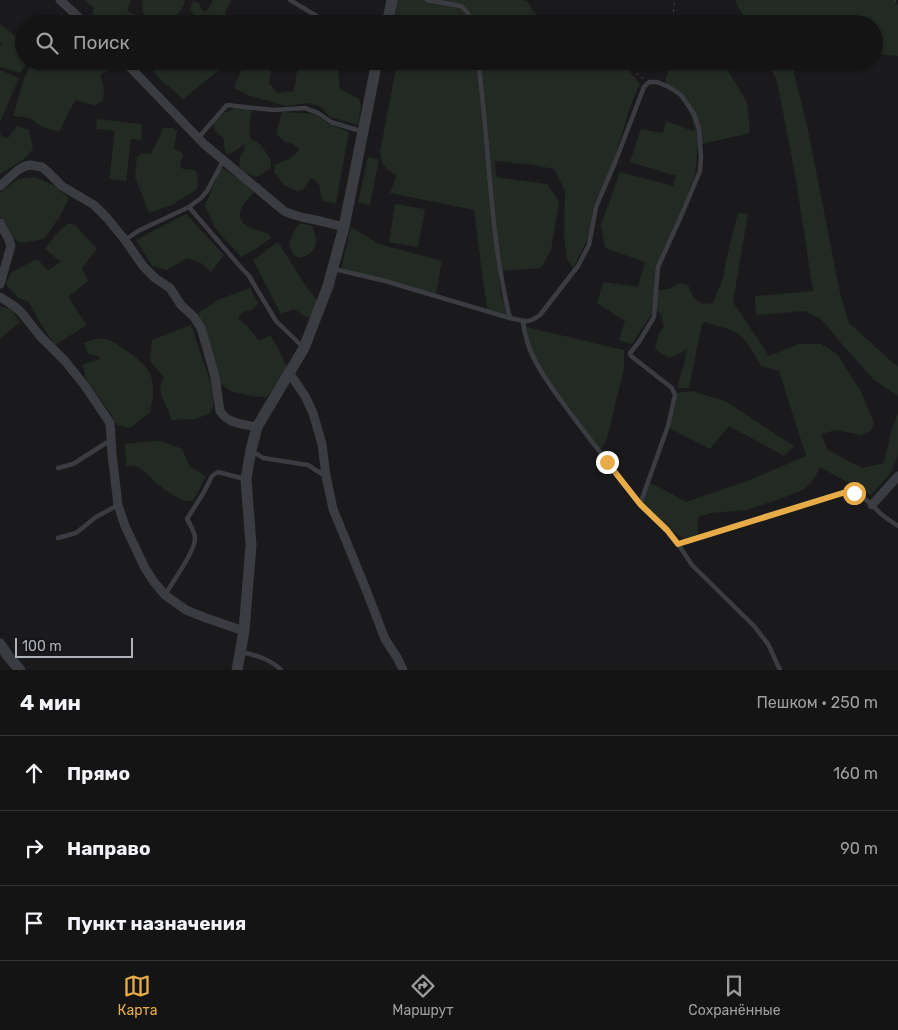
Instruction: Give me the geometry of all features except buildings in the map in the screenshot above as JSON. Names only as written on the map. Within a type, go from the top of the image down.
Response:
[{"type":"street","points":[[60,0],[76,15]]},
{"type":"street","points":[[388,15],[392,0]]},
{"type":"street","points":[[133,70],[198,138],[284,211],[292,215],[344,227]]},
{"type":"street","points":[[237,670],[244,630],[251,545],[246,480],[251,450],[257,427],[304,348],[328,286],[344,227],[375,70]]},
{"type":"street","points":[[0,186],[25,166],[42,167],[62,186],[94,205],[125,240],[143,266],[155,278],[170,288],[181,305],[194,317],[201,328],[215,377],[220,411],[223,416],[230,421],[257,427]]},
{"type":"street","points":[[0,223],[10,240],[11,246],[0,284]]},
{"type":"street","points":[[0,297],[21,312],[40,336],[66,361],[110,423],[118,505],[125,526],[145,568],[164,595],[186,610],[244,630]]},
{"type":"street","points":[[290,374],[305,396],[313,413],[322,444],[333,509],[366,587],[385,639],[403,670]]},
{"type":"street","points":[[872,505],[898,476]]},
{"type":"street","points":[[0,644],[20,670]]},
{"type":"lane","points":[[290,0],[315,15]]},
{"type":"lane","points":[[427,0],[461,6],[469,15]]},
{"type":"lane","points":[[479,70],[491,204],[503,291],[510,318]]},
{"type":"lane","points":[[333,269],[386,281],[510,318],[523,321],[533,320],[540,315],[578,266],[589,244],[596,207],[644,87],[648,82],[656,82],[669,87],[681,96],[694,114],[699,128],[700,171],[658,267],[654,318],[630,354],[672,388],[675,395],[668,426],[640,504]]},
{"type":"lane","points":[[198,138],[227,105],[273,110],[305,108],[318,113],[331,122],[364,131]]},
{"type":"lane","points":[[125,240],[189,207],[201,198],[208,191],[223,159]]},
{"type":"lane","points":[[189,207],[249,276],[276,321],[304,348]]},
{"type":"lane","points":[[523,321],[530,352],[544,377],[577,423],[640,504],[667,530],[692,565],[754,626],[768,644],[780,670]]},
{"type":"lane","points":[[58,468],[73,464],[111,441]]},
{"type":"lane","points":[[251,450],[262,458],[308,465],[326,476]]},
{"type":"lane","points":[[164,595],[184,566],[194,543],[195,537],[187,518],[212,476],[218,472],[246,480]]},
{"type":"lane","points":[[678,544],[846,492],[858,495],[898,526]]},
{"type":"lane","points":[[58,538],[76,533],[96,517],[118,505]]},
{"type":"lane","points":[[241,652],[252,654],[276,664],[282,670]]},
{"type":"path","points":[[673,15],[674,0]]},
{"type":"path","points":[[895,0],[898,6]]},
{"type":"path","points":[[634,70],[648,82]]},
{"type":"shaded area","points":[[85,0],[131,0],[127,10],[135,15],[92,15],[94,8]]},
{"type":"shaded area","points":[[142,0],[183,0],[185,2],[178,15],[144,15]]},
{"type":"shaded area","points":[[213,0],[231,0],[225,13],[227,15],[194,15],[190,9],[193,1],[199,3],[201,9],[205,12]]},
{"type":"shaded area","points":[[388,0],[521,0],[527,1],[536,15],[387,15]]},
{"type":"shaded area","points":[[735,0],[895,0],[898,6],[898,56],[883,55],[883,15],[742,15]]},
{"type":"shaded area","points":[[0,24],[15,36],[15,70],[22,70],[20,73],[0,67],[0,46],[2,44],[0,43]]},
{"type":"shaded area","points":[[0,70],[19,78],[0,122]]},
{"type":"shaded area","points":[[28,70],[108,70],[100,75],[104,88],[103,101],[95,105],[76,100],[59,132],[41,126],[30,118],[13,116]]},
{"type":"shaded area","points":[[152,70],[219,70],[183,99]]},
{"type":"shaded area","points":[[241,70],[271,70],[269,83],[277,93],[293,91],[298,70],[337,70],[340,89],[359,99],[361,106],[358,125],[330,117],[321,107],[308,103],[286,106],[250,96],[234,88]]},
{"type":"shaded area","points":[[396,70],[628,70],[640,84],[631,104],[612,167],[594,204],[588,238],[573,268],[567,259],[564,238],[565,191],[554,169],[495,161],[496,177],[547,184],[559,201],[551,250],[541,268],[498,271],[501,294],[508,316],[487,310],[474,210],[390,193],[397,175],[385,166],[380,152]]},
{"type":"shaded area","points":[[668,70],[727,70],[747,102],[750,133],[698,145],[695,175],[657,268],[655,291],[669,289],[679,283],[688,285],[694,298],[702,304],[713,303],[723,278],[738,213],[748,214],[733,302],[769,356],[799,344],[821,344],[837,354],[860,390],[874,423],[871,431],[860,435],[836,430],[821,434],[828,450],[862,468],[884,463],[891,432],[898,413],[898,455],[890,474],[871,495],[820,467],[815,477],[805,489],[746,510],[711,513],[698,517],[698,534],[685,540],[641,507],[649,483],[686,502],[750,480],[806,456],[779,371],[761,366],[740,335],[705,322],[702,324],[689,388],[677,388],[687,349],[671,358],[655,348],[659,334],[664,326],[661,315],[655,309],[632,344],[619,340],[625,321],[597,303],[603,282],[638,287],[645,262],[605,248],[601,225],[620,172],[673,186],[676,176],[630,162],[641,129],[663,133],[666,121],[693,131],[695,130],[691,115],[685,104],[664,85]]},
{"type":"shaded area","points":[[772,70],[793,70],[807,125],[840,293],[849,323],[898,366],[898,396],[873,379],[821,319],[805,311],[756,315],[755,296],[813,291],[795,174],[777,81]]},
{"type":"shaded area","points":[[237,107],[252,110],[249,129],[251,139],[261,145],[271,160],[269,169],[257,177],[244,172],[239,166],[245,144],[232,153],[226,154],[224,138],[214,130],[214,123],[224,113]]},
{"type":"shaded area","points":[[282,112],[315,114],[327,123],[349,132],[336,203],[322,201],[319,184],[312,178],[304,189],[297,191],[284,185],[274,172],[275,165],[291,158],[300,149],[293,144],[285,142],[276,134]]},
{"type":"shaded area","points":[[97,119],[142,124],[141,140],[131,139],[126,181],[109,179],[115,131],[96,129]]},
{"type":"shaded area","points":[[17,126],[29,130],[33,149],[23,160],[0,174],[0,133],[2,137],[8,138]]},
{"type":"shaded area","points":[[163,128],[172,128],[177,131],[174,149],[183,154],[180,166],[183,169],[195,170],[198,177],[197,189],[172,205],[149,213],[135,177],[137,157],[142,153],[151,154]]},
{"type":"shaded area","points":[[368,157],[379,159],[370,205],[358,202]]},
{"type":"shaded area","points":[[221,167],[254,192],[241,209],[241,219],[248,226],[268,233],[271,238],[241,257],[215,228],[205,206]]},
{"type":"shaded area","points":[[35,177],[55,186],[69,198],[60,216],[44,239],[21,243],[9,236],[0,216],[0,192],[18,179]]},
{"type":"shaded area","points":[[395,204],[425,209],[418,247],[389,242]]},
{"type":"shaded area","points":[[186,214],[224,255],[211,272],[201,263],[187,258],[167,270],[152,266],[136,240]]},
{"type":"shaded area","points":[[69,223],[76,226],[97,249],[82,268],[88,281],[68,297],[87,325],[55,345],[29,302],[18,298],[5,283],[13,271],[37,259],[48,270],[61,262],[45,249],[57,233]]},
{"type":"shaded area","points":[[300,223],[312,226],[316,242],[310,254],[298,258],[293,254],[289,243]]},
{"type":"shaded area","points":[[351,227],[379,244],[442,261],[436,294],[341,269]]},
{"type":"shaded area","points":[[278,242],[303,281],[320,303],[312,319],[294,309],[281,314],[253,260]]},
{"type":"shaded area","points":[[250,288],[258,303],[252,310],[243,312],[238,318],[259,341],[270,335],[288,369],[267,397],[251,396],[231,391],[218,382],[198,313],[220,299]]},
{"type":"shaded area","points":[[0,306],[11,309],[20,322],[0,339]]},
{"type":"shaded area","points":[[191,325],[213,390],[213,407],[210,413],[196,419],[172,420],[161,394],[160,387],[164,378],[150,361],[152,340]]},
{"type":"shaded area","points":[[522,326],[624,350],[624,368],[607,439],[599,453],[543,378],[528,353]]},
{"type":"shaded area","points":[[94,339],[106,339],[125,349],[149,371],[153,385],[150,412],[130,428],[117,425],[86,379],[84,364],[100,359],[99,356],[88,354],[84,343]]},
{"type":"shaded area","points":[[692,391],[725,401],[794,446],[784,456],[729,426],[710,449],[669,428],[676,393]]},
{"type":"shaded area","points":[[158,441],[182,449],[190,467],[206,476],[192,501],[183,501],[165,490],[136,466],[126,466],[125,444]]},
{"type":"route","points":[[607,462],[640,504],[667,530],[678,544],[846,492],[854,493]]}]
